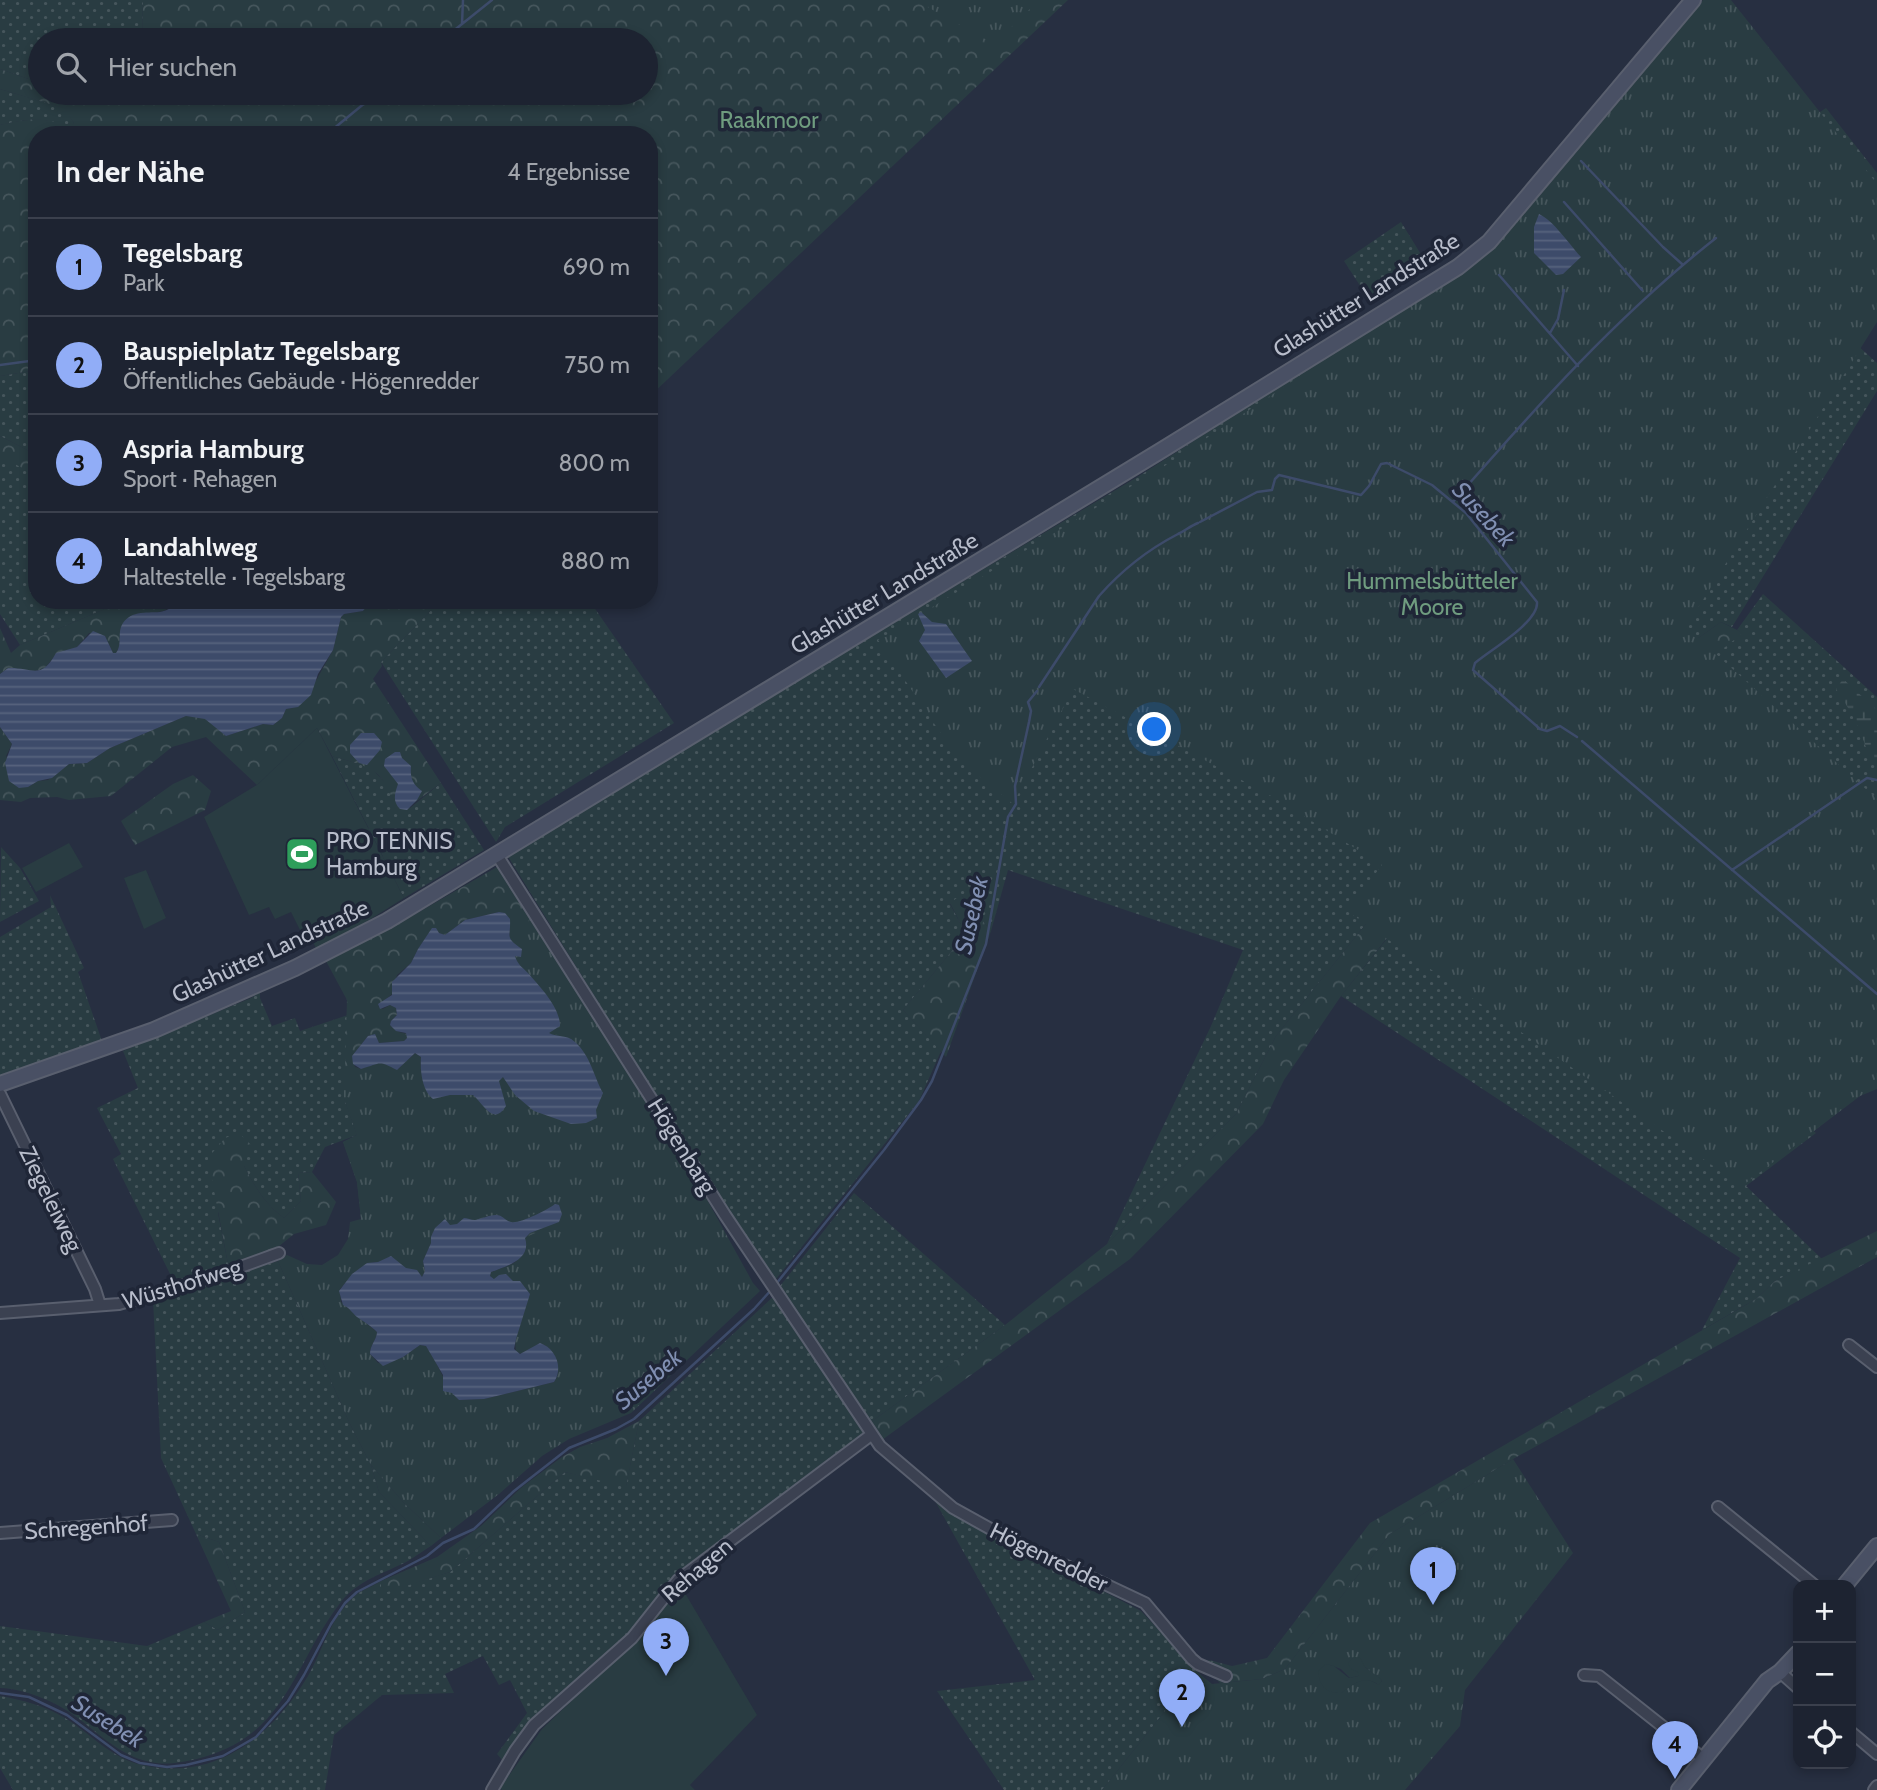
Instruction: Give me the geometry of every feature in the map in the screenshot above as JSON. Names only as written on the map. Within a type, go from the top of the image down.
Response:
[{"type":"street","name":"Glashütter Landstraße","points":[[0,1084],[154,1030],[295,968],[387,921],[1162,450],[1473,256],[1489,242],[1538,186],[1693,0]]},
{"type":"street","name":"Högenbarg","points":[[497,855],[725,1215],[778,1291],[871,1435]]},
{"type":"street","name":"Ziegeleiweg","points":[[0,1094],[95,1289],[100,1305]]},
{"type":"street","name":"Wüsthofweg","points":[[0,1313],[119,1304],[162,1293],[279,1253]]},
{"type":"street","points":[[1849,1345],[1877,1367]]},
{"type":"street","name":"Högenredder","points":[[871,1435],[905,1469],[953,1508],[1005,1537],[1139,1600],[1151,1608],[1192,1659],[1226,1676]]},
{"type":"street","name":"Rehagen","points":[[492,1790],[534,1725],[632,1638],[678,1580],[871,1435]]},
{"type":"street","points":[[1718,1507],[1808,1580]]},
{"type":"street","name":"Schregenhof","points":[[0,1533],[172,1520]]},
{"type":"street","points":[[1849,1580],[1877,1546]]},
{"type":"street","points":[[1856,1584],[1877,1558]]},
{"type":"street","points":[[1679,1790],[1767,1681],[1793,1658]]},
{"type":"street","points":[[1780,1672],[1793,1684]]},
{"type":"street","points":[[1584,1675],[1599,1676],[1705,1760]]},
{"type":"street","points":[[1856,1736],[1877,1754]]},
{"type":"green space","points":[[0,0],[143,0],[142,28],[28,28],[28,79],[0,69]]},
{"type":"green space","name":"Raakmoor","points":[[143,0],[1068,0],[658,388],[658,126],[71,126],[74,123],[63,108],[53,105],[658,105],[658,28],[142,28]]},
{"type":"green space","points":[[915,0],[1039,0],[994,44]]},
{"type":"green space","name":"Hummelsbütteler Moore","points":[[1703,0],[1731,0],[1877,184],[1877,322],[1686,627],[1877,799],[1877,1089],[1860,1096],[1742,1186],[1347,911],[1382,865],[1273,797],[1073,689],[1013,804],[972,770],[950,747],[878,640],[1163,467],[1489,251]]},
{"type":"green space","name":"Raakmoor","points":[[0,69],[28,79],[28,97],[0,89]]},
{"type":"green space","points":[[0,89],[28,97],[28,105],[54,105],[64,108],[74,123],[72,126],[64,126],[35,120],[0,125]]},
{"type":"green space","points":[[1826,108],[1877,173],[1877,309],[1856,344],[1877,363],[1877,391],[1732,627],[1721,622],[1581,721],[1446,810],[1386,899],[1276,1036],[1236,1114],[1107,1244],[1211,1026],[1243,950],[1008,870],[991,931],[962,896],[950,904],[966,934],[903,1010],[941,1051],[919,1101],[776,1279],[728,1212],[507,855],[1139,476],[1466,267],[1713,182]]},
{"type":"green space","name":"Raakmoor","points":[[19,121],[52,121],[67,126],[28,126],[28,371],[0,376],[0,125]]},
{"type":"green space","points":[[1401,222],[1427,264],[1384,284],[1368,298],[1344,261]]},
{"type":"green space","points":[[28,371],[28,450],[0,436],[0,376]]},
{"type":"green space","points":[[0,436],[28,450],[28,471],[0,456]]},
{"type":"green space","points":[[0,453],[28,467],[28,609],[105,609],[20,645],[0,614]]},
{"type":"green space","points":[[1763,594],[1877,697],[1877,1006],[1748,1080],[1816,1133],[1746,1186],[1822,1259],[1775,1281],[1756,1299],[1702,1330],[1740,1258],[1341,996],[1442,870],[1461,851],[1742,633],[1737,630]]},
{"type":"green space","points":[[105,609],[167,609],[128,618],[116,653],[113,653],[105,636],[89,633],[77,647],[54,657],[44,669],[29,672],[8,668],[0,674],[0,628],[11,653],[20,645]]},
{"type":"green space","points":[[432,609],[595,609],[674,723],[505,827],[496,842],[381,662]]},
{"type":"green space","points":[[432,609],[381,662],[382,666],[373,679],[441,783],[398,815],[388,788],[376,773],[359,764],[332,756],[317,728],[257,785],[206,737],[172,747],[111,796],[69,800],[57,797],[30,798],[21,802],[0,800],[0,727],[12,744],[6,756],[28,787],[38,781],[48,780],[69,764],[87,763],[110,748],[186,716],[205,718],[226,736],[263,724],[273,725],[282,718],[286,709],[293,708],[317,679],[333,650],[341,617],[344,614]]},
{"type":"green space","points":[[1721,622],[1743,633],[1441,870],[1341,996],[1284,1080],[1263,1124],[1130,1259],[882,1440],[871,1422],[1005,1325],[1107,1244],[1236,1114],[1276,1036],[1386,899],[1581,721]]},
{"type":"green space","points":[[1843,679],[1877,710],[1877,763],[1870,761],[1856,723],[1836,689]]},
{"type":"green space","name":"PRO TENNIS Hamburg","points":[[317,728],[404,898],[358,927],[316,948],[310,936],[304,938],[291,912],[275,919],[269,907],[249,915],[204,817],[257,785]]},
{"type":"green space","points":[[332,756],[370,767],[410,808],[441,783],[484,850],[404,898]]},
{"type":"green space","points":[[193,775],[211,791],[205,810],[135,845],[121,821],[173,784]]},
{"type":"green space","points":[[69,843],[83,867],[36,892],[22,868]]},
{"type":"green space","points":[[1,847],[20,868],[39,901],[0,922]]},
{"type":"green space","points":[[497,867],[694,1176],[515,1262],[527,1249],[361,1219],[357,1182],[343,1142],[357,1135],[344,1098],[347,1000],[326,961],[407,919]],"holes":[[[499,912],[510,919],[510,939],[521,948],[469,1094],[457,1095],[408,1058],[399,1069],[384,1062],[361,1069],[355,1067],[352,1056],[368,1036],[375,1035],[379,1043],[404,1041],[407,1038],[407,1034],[390,1025],[397,1015],[396,1008],[390,1005],[383,1009],[378,1006],[392,994],[397,975],[411,963],[432,929],[435,928],[445,935],[465,920]]]},
{"type":"green space","points":[[146,870],[166,918],[144,929],[124,878]]},
{"type":"green space","points":[[50,895],[84,968],[78,972],[102,1041],[0,1075],[0,937],[51,907]]},
{"type":"green space","points":[[961,895],[991,931],[946,1057],[903,1010],[966,934],[950,903]]},
{"type":"green space","points":[[530,920],[694,1176],[760,1291],[631,1413],[569,1439],[542,1456],[499,1494],[441,1538],[404,1503],[371,1465],[350,1424],[278,1261],[287,1255],[307,1264],[322,1265],[338,1255],[348,1239],[350,1222],[361,1219],[357,1182],[343,1142],[357,1135],[344,1098],[344,1076],[382,1062],[395,1070],[399,1069],[415,1053],[421,1057],[422,1080],[433,1099],[450,1095],[474,1095],[485,1110],[503,1111],[506,1106],[499,1081],[504,1077],[515,1095],[530,1109],[567,1123],[596,1110],[602,1091],[593,1068],[563,1036],[549,1033],[551,1030],[542,991],[516,961],[514,956],[520,954],[521,948],[512,944],[508,937]],"holes":[[[549,1209],[552,1226],[526,1237],[525,1251],[521,1257],[491,1272],[490,1276],[513,1282],[521,1321],[515,1339],[516,1352],[523,1354],[540,1343],[549,1349],[558,1365],[554,1382],[484,1399],[459,1400],[426,1346],[420,1345],[403,1357],[378,1363],[370,1354],[377,1332],[341,1302],[340,1289],[368,1264],[393,1264],[418,1272],[422,1277],[425,1271],[423,1261],[433,1232],[448,1223],[454,1225],[464,1218],[476,1220],[486,1216],[503,1216],[510,1222],[522,1222]]]},
{"type":"green space","points":[[260,992],[272,1026],[295,1018],[300,1031],[348,1015],[344,1098],[357,1135],[325,1147],[312,1172],[298,1173],[301,1201],[284,1218],[261,1195],[244,1166],[218,1213],[228,1264],[174,1282],[113,1159],[121,1154],[97,1108],[138,1088],[123,1051]]},
{"type":"green space","points":[[239,1133],[251,1145],[244,1166],[261,1195],[284,1218],[301,1201],[298,1173],[312,1172],[336,1202],[326,1225],[294,1234],[278,1247],[228,1264],[208,1158],[225,1138]]},
{"type":"green space","points":[[854,1193],[1005,1325],[871,1422],[780,1286]]},
{"type":"green space","points":[[1877,1231],[1877,1257],[1513,1459],[1390,1534],[1285,1669],[1262,1679],[1220,1683],[1202,1665],[1209,1660],[1232,1666],[1267,1658],[1370,1523],[1756,1299],[1775,1281]]},
{"type":"green space","points":[[278,1261],[350,1424],[371,1465],[379,1492],[431,1546],[348,1594],[325,1625],[286,1693],[272,1713],[254,1731],[232,1746],[204,1757],[168,1763],[145,1761],[117,1748],[74,1715],[54,1704],[33,1694],[0,1688],[0,1626],[147,1646],[204,1622],[218,1630],[245,1612],[219,1542],[196,1534],[161,1458],[153,1300]]},
{"type":"green space","points":[[775,1295],[866,1435],[677,1576],[631,1634],[504,1762],[497,1754],[527,1713],[510,1680],[499,1685],[483,1656],[445,1674],[454,1693],[382,1695],[334,1735],[325,1790],[13,1790],[0,1768],[0,1696],[34,1704],[57,1714],[121,1757],[142,1765],[169,1769],[194,1767],[218,1760],[239,1749],[259,1735],[294,1698],[308,1676],[334,1621],[357,1594],[381,1581],[381,1593],[450,1572],[565,1472],[626,1486],[639,1421]]},
{"type":"green space","points":[[639,1421],[626,1487],[565,1472],[450,1572],[381,1594],[381,1581],[437,1557],[481,1526],[522,1487],[562,1457]]},
{"type":"green space","points":[[1513,1459],[1573,1553],[1465,1690],[1460,1726],[1405,1790],[1102,1790],[1193,1676],[1201,1675],[1212,1684],[1262,1679],[1285,1669],[1390,1534]],"holes":[[[1330,1665],[1341,1669],[1350,1678],[1358,1676],[1365,1667],[1382,1681],[1377,1684],[1360,1681],[1335,1693]]]},
{"type":"green space","points":[[371,1465],[404,1503],[441,1538],[431,1546],[379,1492]]},
{"type":"green space","points":[[935,1501],[1141,1611],[1201,1675],[1193,1676],[1102,1790],[1004,1790],[937,1691],[1035,1680]]},
{"type":"green space","points":[[196,1534],[219,1542],[245,1612],[218,1630],[204,1622],[231,1611]]},
{"type":"green space","points":[[682,1588],[757,1715],[690,1785],[695,1790],[502,1790],[500,1788],[542,1729],[640,1636]]},
{"type":"green space","points":[[1354,1657],[1360,1658],[1365,1667],[1382,1680],[1379,1685],[1368,1680],[1363,1681],[1341,1693],[1324,1688],[1318,1671],[1326,1664],[1334,1666],[1349,1678],[1358,1676],[1359,1673],[1350,1668],[1348,1663]]},
{"type":"water","points":[[1539,214],[1556,227],[1581,257],[1563,274],[1556,275],[1534,253],[1534,227]]},
{"type":"water","points":[[364,609],[341,617],[333,650],[318,674],[311,695],[298,707],[286,709],[282,718],[273,725],[263,724],[226,736],[205,719],[186,716],[110,748],[87,763],[69,764],[52,778],[38,781],[28,787],[19,788],[9,781],[5,763],[12,744],[0,727],[0,674],[8,668],[41,670],[51,662],[56,653],[77,647],[93,631],[105,636],[113,653],[116,653],[121,627],[128,618],[163,611]]},
{"type":"water","points":[[921,612],[932,622],[946,624],[972,661],[946,678],[919,641],[925,630],[918,614]]},
{"type":"water","points":[[361,733],[374,733],[382,742],[380,750],[367,765],[359,763],[350,753],[350,745]]},
{"type":"water","points":[[395,752],[400,752],[402,758],[411,766],[412,780],[422,791],[407,810],[400,809],[396,803],[398,784],[384,766],[385,759]]},
{"type":"water","points":[[505,913],[510,919],[511,939],[522,949],[521,957],[515,956],[517,961],[557,1012],[560,1026],[549,1033],[571,1039],[583,1050],[603,1093],[596,1110],[597,1118],[586,1123],[571,1124],[534,1111],[515,1095],[503,1077],[499,1081],[506,1106],[497,1114],[488,1111],[473,1095],[450,1095],[433,1099],[422,1080],[421,1057],[415,1053],[397,1070],[383,1064],[361,1069],[353,1064],[352,1056],[368,1036],[375,1034],[379,1043],[404,1041],[407,1038],[406,1033],[396,1031],[390,1025],[397,1015],[396,1008],[390,1005],[380,1009],[378,1004],[392,995],[392,982],[411,963],[432,928],[445,935],[465,920]]},
{"type":"water","points":[[555,1204],[559,1205],[562,1214],[559,1222],[530,1233],[525,1238],[525,1251],[522,1256],[517,1261],[491,1272],[490,1276],[494,1279],[506,1274],[513,1281],[520,1281],[530,1294],[514,1349],[520,1354],[540,1343],[550,1349],[558,1364],[554,1382],[484,1399],[459,1400],[452,1393],[443,1391],[443,1375],[426,1346],[420,1345],[383,1366],[370,1354],[377,1332],[343,1305],[339,1291],[352,1274],[367,1263],[378,1262],[391,1256],[406,1268],[417,1270],[422,1277],[425,1271],[423,1261],[431,1237],[435,1228],[445,1219],[450,1225],[457,1224],[464,1218],[475,1220],[496,1215],[515,1222]]},
{"type":"waterway","points":[[457,28],[462,24],[463,0]]},
{"type":"waterway","points":[[462,24],[492,0]]},
{"type":"waterway","points":[[337,126],[362,105]]},
{"type":"waterway","points":[[1581,161],[1682,264]]},
{"type":"waterway","points":[[1564,202],[1642,290]]},
{"type":"waterway","points":[[1453,502],[1578,364],[1645,299],[1716,238]]},
{"type":"waterway","points":[[1499,275],[1578,366]]},
{"type":"waterway","points":[[1550,333],[1558,319],[1564,290]]},
{"type":"waterway","points":[[0,365],[28,361]]},
{"type":"waterway","name":"Susebek","points":[[1200,522],[1257,492],[1272,490],[1279,475],[1361,495],[1381,464],[1387,463],[1432,485],[1466,513],[1537,602],[1536,610],[1522,627],[1475,663],[1473,670],[1540,729],[1547,731],[1560,726],[1577,737]]},
{"type":"waterway","name":"Susebek","points":[[1039,687],[1099,596],[1126,569],[1146,554],[1198,523]]},
{"type":"waterway","name":"Susebek","points":[[776,1284],[884,1150],[932,1081],[986,944],[1008,817],[1016,804],[1015,786],[1031,711],[1028,702],[1037,691]]},
{"type":"waterway","name":"Susebek","points":[[1582,741],[1877,994]]},
{"type":"waterway","points":[[1732,870],[1867,778],[1877,780]]},
{"type":"waterway","name":"Susebek","points":[[0,1693],[29,1697],[67,1715],[121,1755],[140,1763],[167,1767],[223,1756],[256,1737],[288,1701],[331,1624],[345,1603],[357,1592],[427,1556],[443,1543],[474,1529],[514,1491],[569,1448],[634,1419],[754,1309],[772,1289]]},
{"type":"place","name":"PRO TENNIS Hamburg","points":[[302,854]]},
{"type":"place","name":"Tegelsbarg","points":[[1433,1605]]},
{"type":"place","name":"Aspria Hamburg","points":[[666,1676]]},
{"type":"place","name":"Bauspielplatz Tegelsbarg","points":[[1182,1727]]},
{"type":"place","name":"Landahlweg","points":[[1675,1779]]}]
